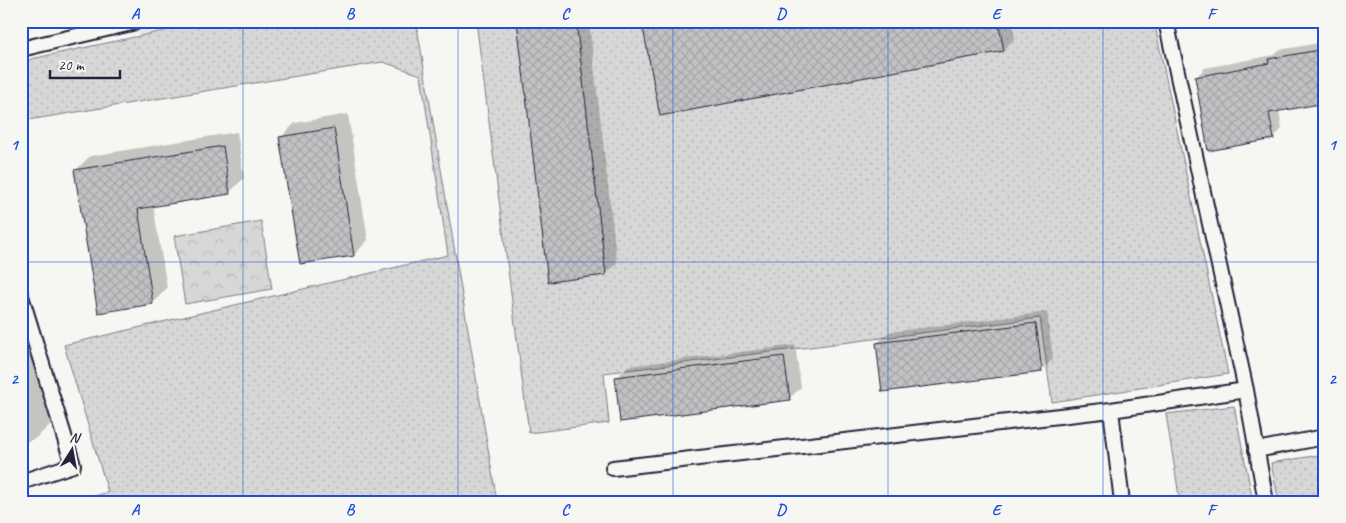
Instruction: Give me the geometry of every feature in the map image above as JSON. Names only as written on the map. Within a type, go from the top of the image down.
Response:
[{"type":"lane","points":[[1166,21],[1246,390],[1266,502]]},
{"type":"lane","points":[[21,49],[136,22]]},
{"type":"lane","points":[[21,296],[73,465],[21,482]]},
{"type":"lane","points":[[613,468],[1111,410],[1246,390]]},
{"type":"lane","points":[[1111,410],[1122,502]]},
{"type":"lane","points":[[1256,450],[1325,437]]},
{"type":"shaded area","points":[[136,21],[201,21],[139,35]]},
{"type":"green space","points":[[210,21],[416,21],[497,502],[76,502],[108,492],[64,345],[448,255],[421,75],[383,62],[28,120],[21,90],[21,67],[31,59]]},
{"type":"green space","points":[[476,21],[1154,21],[1228,374],[1052,402],[1040,318],[604,373],[609,423],[529,433]]},
{"type":"green space","points":[[261,221],[272,289],[185,304],[174,236]]},
{"type":"green space","points":[[1234,406],[1253,502],[1180,502],[1166,414]]},
{"type":"green space","points":[[1325,454],[1325,502],[1279,502],[1271,463]]},
{"type":"building","points":[[517,21],[576,21],[606,275],[548,282]]},
{"type":"building","points":[[681,21],[998,21],[1004,51],[660,116],[643,28]]},
{"type":"building","points":[[1325,49],[1325,103],[1269,113],[1274,139],[1208,151],[1195,77],[1269,63],[1268,59]]},
{"type":"building","points":[[334,128],[354,256],[300,264],[279,137]]},
{"type":"building","points":[[223,146],[230,194],[138,209],[153,304],[98,313],[74,170]]},
{"type":"building","points":[[1036,323],[1042,372],[882,392],[876,343]]},
{"type":"building","points":[[784,356],[790,400],[620,422],[615,377]]}]
